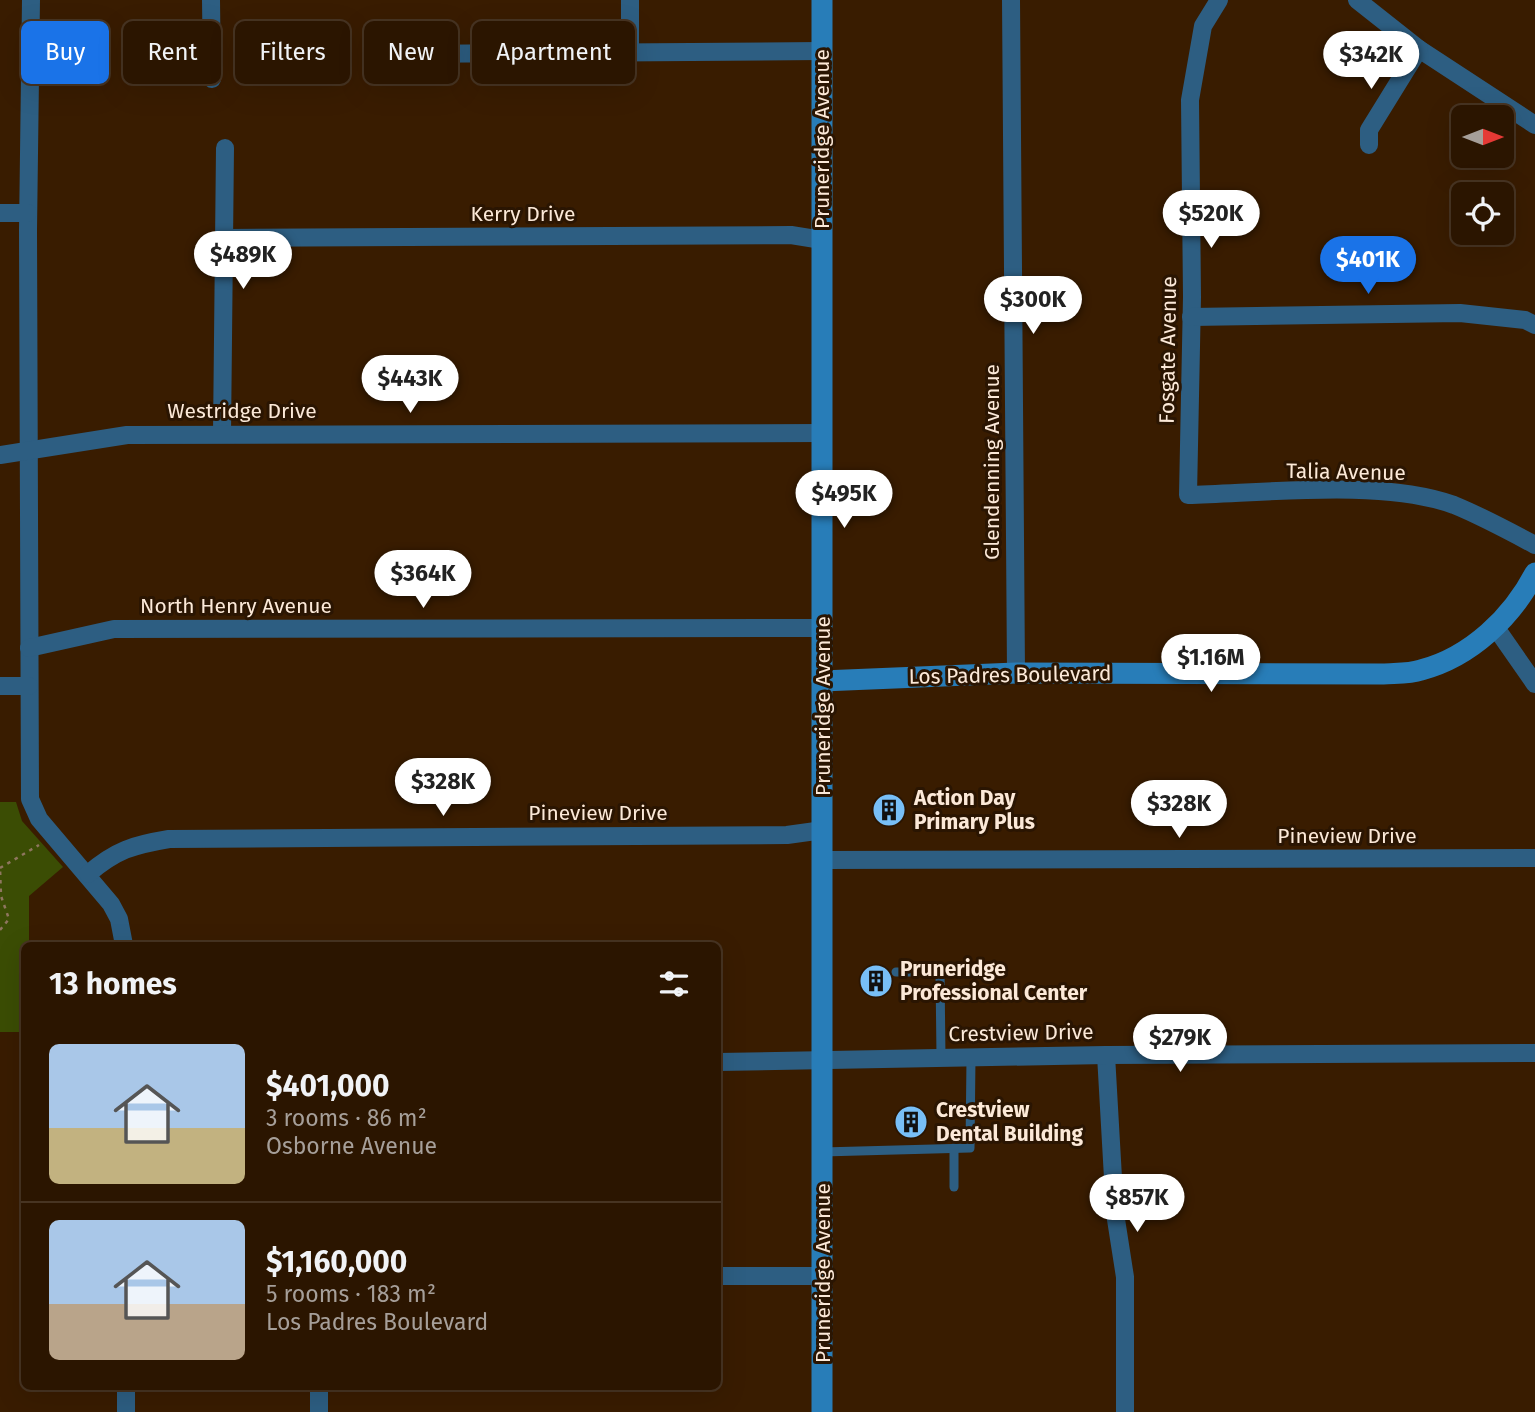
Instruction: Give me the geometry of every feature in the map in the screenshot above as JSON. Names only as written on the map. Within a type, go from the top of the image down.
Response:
[{"type":"main road","name":"Pruneridge Avenue","points":[[822,0],[822,1412]]},
{"type":"main road","name":"Los Padres Boulevard","points":[[822,681],[1016,673],[1408,672],[1421,670],[1461,652],[1496,628],[1535,573]]},
{"type":"street","points":[[31,0],[28,213],[29,787],[33,809],[88,874],[119,919],[123,942]]},
{"type":"street","points":[[211,0],[211,21]]},
{"type":"street","points":[[630,0],[630,21]]},
{"type":"street","name":"Glendenning Avenue","points":[[1011,0],[1016,673]]},
{"type":"street","name":"Fosgate Avenue","points":[[1188,495],[1191,317],[1189,100],[1203,26],[1219,0]]},
{"type":"street","points":[[1357,0],[1419,49],[1535,125]]},
{"type":"street","points":[[1369,145],[1369,130],[1419,49]]},
{"type":"street","points":[[635,53],[822,51]]},
{"type":"street","points":[[222,434],[225,148]]},
{"type":"street","points":[[0,213],[28,213]]},
{"type":"street","name":"Kerry Drive","points":[[225,238],[791,236],[822,240]]},
{"type":"street","points":[[1191,317],[1460,313],[1525,320],[1535,325]]},
{"type":"street","name":"Westridge Drive","points":[[0,455],[127,435],[822,433]]},
{"type":"street","name":"Talia Avenue","points":[[1188,495],[1369,491],[1412,495],[1453,505],[1535,545]]},
{"type":"street","name":"North Henry Avenue","points":[[29,648],[114,629],[823,628]]},
{"type":"street","points":[[1496,628],[1535,684]]},
{"type":"street","points":[[0,686],[29,686]]},
{"type":"street","name":"Pineview Drive","points":[[88,874],[112,854],[137,845],[169,839],[788,835],[823,830]]},
{"type":"street","name":"Pineview Drive","points":[[823,860],[1535,858]]},
{"type":"street","name":"Crestview Drive","points":[[721,1062],[1106,1055],[1535,1053]]},
{"type":"street","points":[[1106,1055],[1115,1213],[1125,1277],[1125,1412]]},
{"type":"street","points":[[721,1276],[823,1276]]},
{"type":"street","points":[[126,1412],[127,1390]]},
{"type":"street","points":[[319,1390],[320,1412]]},
{"type":"lane","points":[[896,972],[940,972],[941,1057]]},
{"type":"lane","points":[[822,1152],[970,1148],[971,1058]]},
{"type":"lane","points":[[954,1148],[954,1186]]},
{"type":"path","points":[[0,930],[9,919],[0,889],[0,868],[41,843]]},
{"type":"green space","points":[[0,802],[16,802],[22,821],[63,867],[29,896],[29,942],[21,942],[21,1032],[0,1032]]},
{"type":"place","name":"Action Day Primary Plus","points":[[889,810]]},
{"type":"place","name":"Pruneridge Professional Center","points":[[876,981]]},
{"type":"place","name":"Crestview Dental Building","points":[[911,1122]]}]
